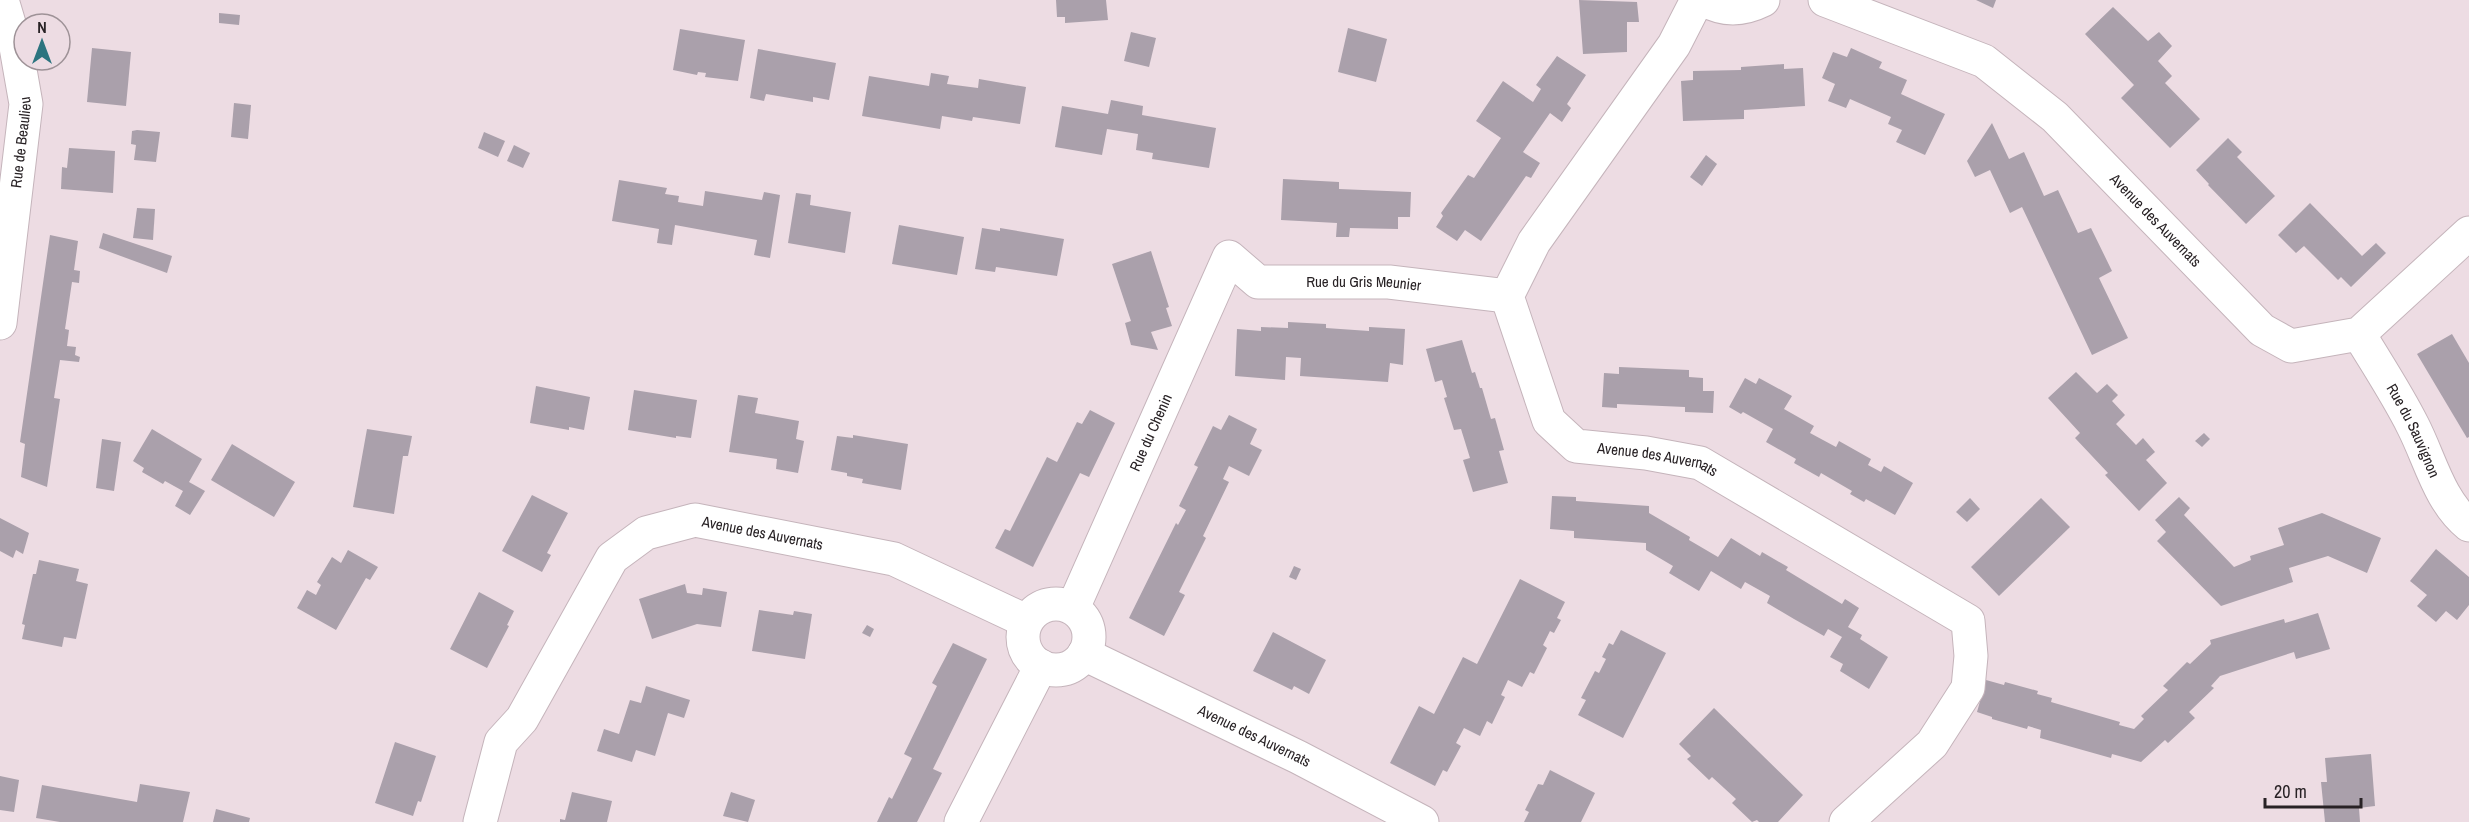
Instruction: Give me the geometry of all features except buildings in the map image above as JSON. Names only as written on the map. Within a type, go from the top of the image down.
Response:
[{"type":"street","name":"Rue de Beaulieu","points":[[0,323],[26,105],[16,47],[2,0]]},
{"type":"street","points":[[1507,296],[1534,242],[1674,45],[1696,0]]},
{"type":"street","points":[[1705,0],[1715,6],[1734,9],[1752,6],[1763,0]]},
{"type":"street","name":"Avenue des Auvernats","points":[[1825,0],[1984,61],[2055,117],[2262,330],[2291,346],[2359,334]]},
{"type":"street","points":[[2359,334],[2469,233]]},
{"type":"street","name":"Rue du Gris Meunier","points":[[1229,257],[1258,282],[1389,282],[1507,296]]},
{"type":"street","name":"Rue du Chenin","points":[[1073,608],[1229,257]]},
{"type":"street","name":"Avenue des Auvernats","points":[[1507,296],[1549,421],[1576,446],[1646,453],[1700,463],[1968,621],[1971,656],[1968,688],[1932,744],[1846,822]]},
{"type":"street","name":"Rue du Sauvignon","points":[[2359,334],[2412,424],[2448,503],[2469,525]]},
{"type":"street","name":"Avenue des Auvernats","points":[[480,822],[501,742],[522,719],[612,558],[646,533],[695,520],[894,559],[1026,621]]},
{"type":"street","points":[[1053,603],[1073,608],[1087,624],[1089,634],[1084,654],[1068,668],[1056,670],[1041,666],[1028,654],[1023,643],[1026,621],[1033,612],[1053,603]]},
{"type":"street","name":"Avenue des Auvernats","points":[[1084,654],[1298,757],[1422,822]]},
{"type":"street","points":[[961,822],[1041,666]]}]
